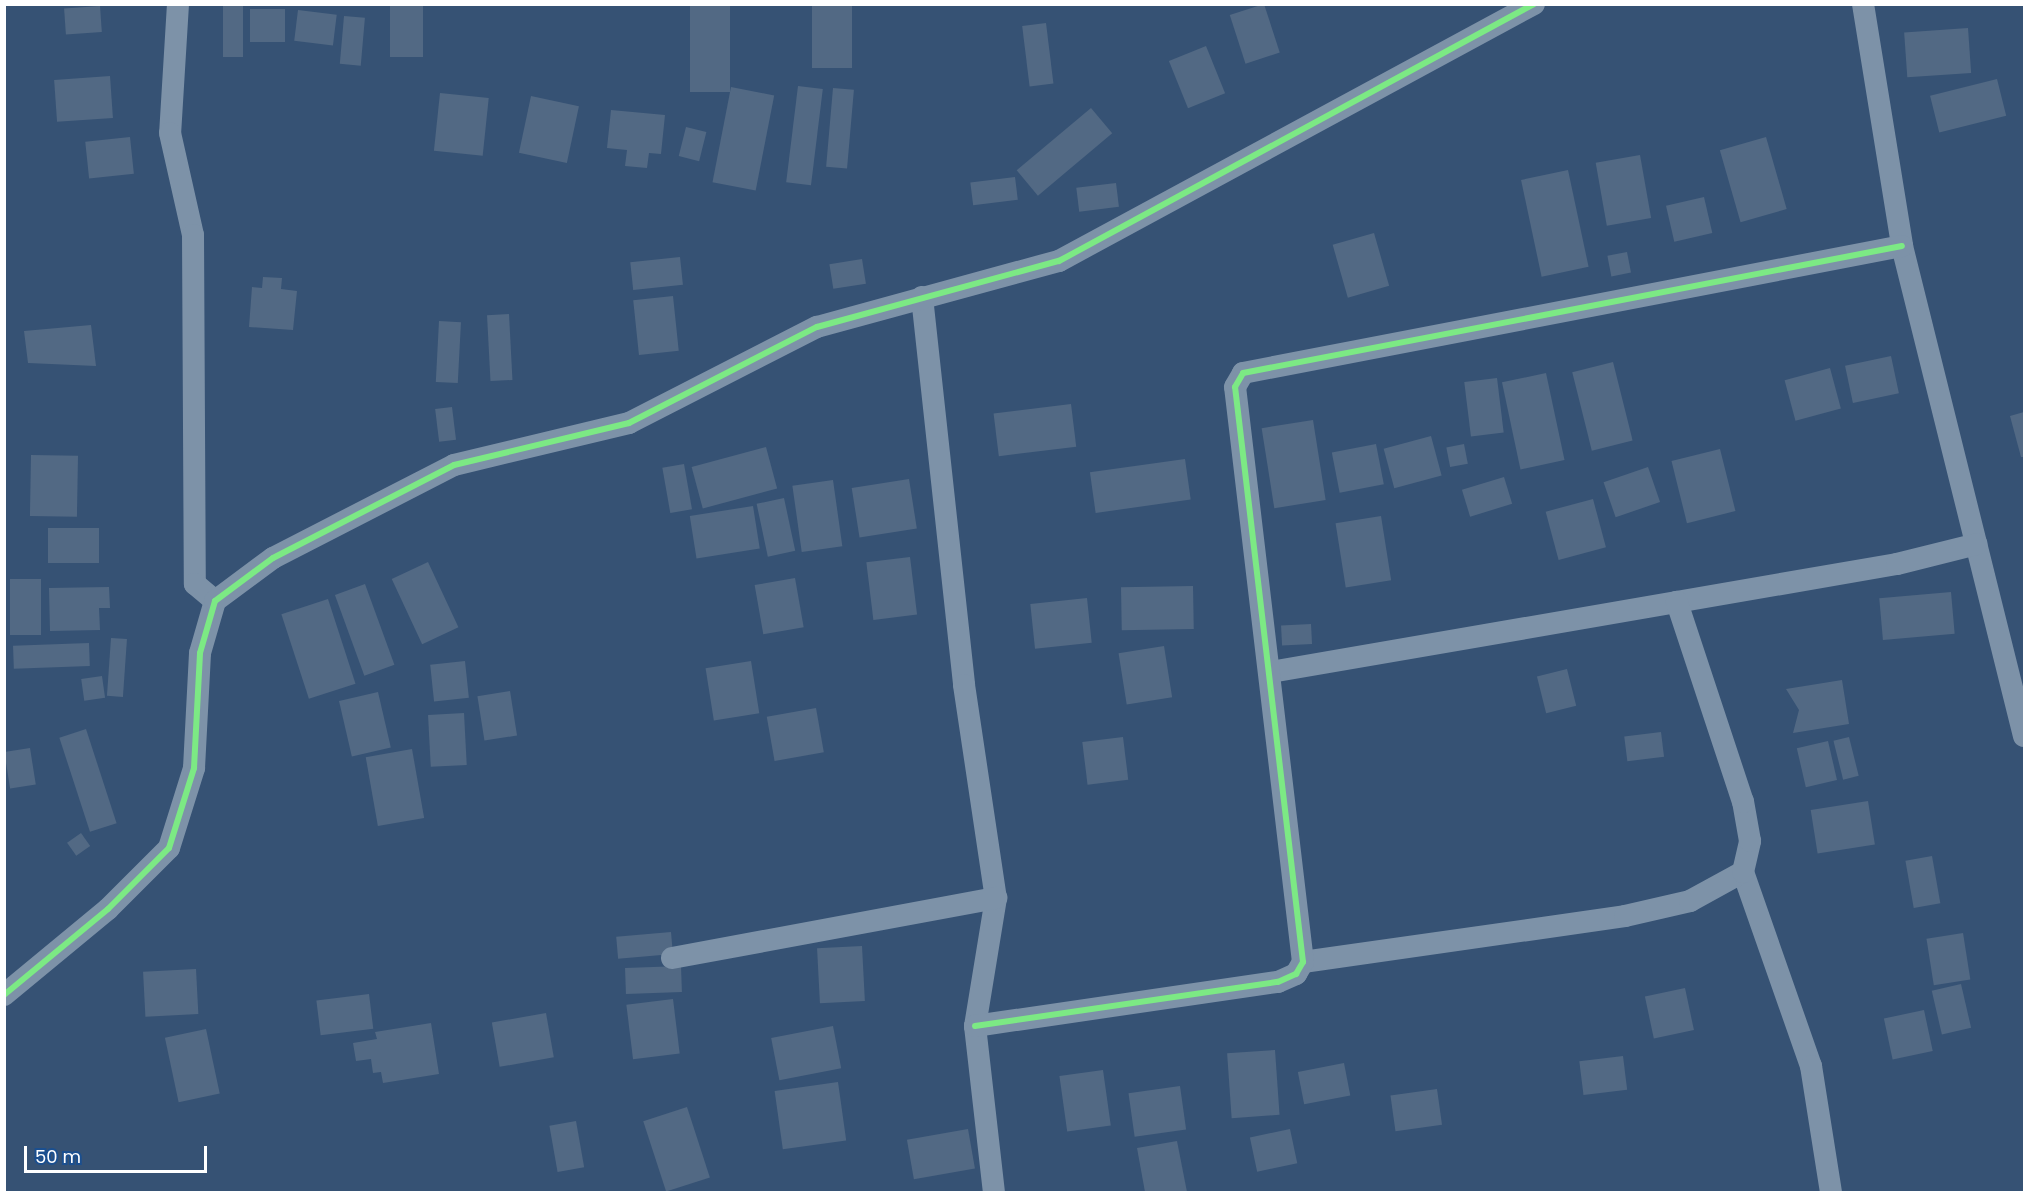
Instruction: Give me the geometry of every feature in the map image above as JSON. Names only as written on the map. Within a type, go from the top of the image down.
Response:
[{"type":"street","points":[[178,4],[170,133],[193,235],[195,584],[215,601]]},
{"type":"street","points":[[4,995],[108,909],[169,848],[194,768],[200,653],[215,601],[273,558],[454,465],[629,423],[817,327],[1059,261],[1534,4]]},
{"type":"street","points":[[1863,4],[1902,246],[2025,736]]},
{"type":"street","points":[[975,1026],[1278,982],[1296,974],[1303,962],[1271,672],[1235,387],[1243,373],[1902,246]]},
{"type":"street","points":[[922,297],[964,685],[996,898],[975,1026],[994,1192]]},
{"type":"street","points":[[1271,672],[1677,602],[1977,544]]},
{"type":"street","points":[[1677,602],[1743,802],[1750,842],[1743,872],[1811,1066],[1832,1192]]},
{"type":"street","points":[[1303,962],[1636,913],[1690,902],[1743,872]]},
{"type":"street","points":[[672,958],[996,898]]},
{"type":"building","points":[[223,4],[243,4],[243,57],[223,57]]},
{"type":"building","points":[[390,4],[423,4],[423,57],[390,57]]},
{"type":"building","points":[[690,4],[730,4],[730,92],[690,92]]},
{"type":"building","points":[[812,4],[852,4],[852,68],[812,68]]},
{"type":"building","points":[[1264,4],[1280,53],[1246,64],[1230,15]]},
{"type":"building","points":[[100,6],[102,32],[66,34],[64,9]]},
{"type":"building","points":[[250,9],[285,9],[285,42],[250,42]]},
{"type":"building","points":[[298,10],[337,15],[333,46],[294,41]]},
{"type":"building","points":[[344,16],[365,18],[361,66],[340,64]]},
{"type":"building","points":[[1046,23],[1053,84],[1030,86],[1022,26]]},
{"type":"building","points":[[1968,28],[1971,73],[1907,77],[1904,32]]},
{"type":"building","points":[[1206,46],[1225,93],[1188,108],[1169,61]]},
{"type":"building","points":[[110,76],[113,118],[57,122],[54,80]]},
{"type":"building","points":[[1997,79],[2006,116],[1939,133],[1930,96]]},
{"type":"building","points":[[798,86],[823,89],[811,185],[786,182]]},
{"type":"building","points":[[731,87],[774,95],[756,191],[712,182]]},
{"type":"building","points":[[833,88],[854,90],[847,169],[826,167]]},
{"type":"building","points":[[440,93],[489,98],[483,156],[434,151]]},
{"type":"building","points":[[531,96],[579,106],[567,163],[519,153]]},
{"type":"building","points":[[1091,108],[1112,133],[1038,196],[1017,170]]},
{"type":"building","points":[[611,110],[665,115],[661,154],[649,153],[647,168],[625,166],[627,150],[607,148]]},
{"type":"building","points":[[686,127],[706,132],[699,161],[679,156]]},
{"type":"building","points":[[130,137],[134,174],[89,179],[85,142]]},
{"type":"building","points":[[1766,137],[1787,209],[1741,222],[1720,150]]},
{"type":"building","points":[[1640,155],[1651,218],[1607,226],[1596,163]]},
{"type":"building","points":[[1568,170],[1589,267],[1542,277],[1521,180]]},
{"type":"building","points":[[1015,177],[1018,200],[973,205],[970,182]]},
{"type":"building","points":[[1116,183],[1119,207],[1079,212],[1076,188]]},
{"type":"building","points":[[1704,197],[1712,233],[1674,242],[1666,206]]},
{"type":"building","points":[[1374,233],[1389,286],[1348,298],[1333,245]]},
{"type":"building","points":[[1627,252],[1631,273],[1611,276],[1607,256]]},
{"type":"building","points":[[680,257],[683,285],[633,290],[630,262]]},
{"type":"building","points":[[862,259],[866,284],[833,289],[829,264]]},
{"type":"building","points":[[263,277],[282,278],[281,289],[297,291],[293,330],[249,327],[252,287],[262,288]]},
{"type":"building","points":[[673,296],[679,351],[639,355],[633,300]]},
{"type":"building","points":[[509,314],[512,380],[490,381],[487,315]]},
{"type":"building","points":[[439,321],[461,322],[458,383],[436,382]]},
{"type":"building","points":[[91,325],[96,366],[28,363],[24,331]]},
{"type":"building","points":[[1891,356],[1899,393],[1853,403],[1845,366]]},
{"type":"building","points":[[1613,362],[1633,441],[1592,451],[1572,372]]},
{"type":"building","points":[[1830,368],[1841,409],[1795,421],[1785,380]]},
{"type":"building","points":[[1546,373],[1565,460],[1520,469],[1502,382]]},
{"type":"building","points":[[1497,378],[1504,433],[1471,437],[1464,382]]},
{"type":"building","points":[[1071,404],[1076,447],[999,456],[994,414]]},
{"type":"building","points":[[452,407],[456,440],[439,442],[435,409]]},
{"type":"building","points":[[2024,412],[2024,457],[2021,457],[2010,416]]},
{"type":"building","points":[[1313,420],[1326,500],[1274,508],[1262,428]]},
{"type":"building","points":[[1431,436],[1442,476],[1394,488],[1384,449]]},
{"type":"building","points":[[1376,444],[1384,484],[1340,493],[1332,453]]},
{"type":"building","points":[[1464,444],[1468,464],[1450,467],[1446,447]]},
{"type":"building","points":[[766,447],[777,489],[703,508],[692,467]]},
{"type":"building","points":[[1720,449],[1735,511],[1687,523],[1671,461]]},
{"type":"building","points":[[31,455],[78,456],[77,517],[30,516]]},
{"type":"building","points":[[1185,459],[1191,500],[1096,513],[1090,472]]},
{"type":"building","points":[[684,464],[692,509],[670,513],[662,468]]},
{"type":"building","points":[[1648,467],[1660,502],[1616,517],[1604,482]]},
{"type":"building","points":[[1504,477],[1512,504],[1470,517],[1462,490]]},
{"type":"building","points":[[909,479],[917,528],[860,537],[852,488]]},
{"type":"building","points":[[833,480],[842,546],[802,552],[792,486]]},
{"type":"building","points":[[784,498],[795,551],[768,557],[757,504]]},
{"type":"building","points":[[1593,499],[1606,547],[1559,560],[1546,512]]},
{"type":"building","points":[[753,506],[760,548],[697,558],[690,516]]},
{"type":"building","points":[[1381,516],[1391,580],[1346,587],[1336,523]]},
{"type":"building","points":[[48,528],[99,528],[99,563],[48,563]]},
{"type":"building","points":[[910,557],[917,615],[873,620],[866,562]]},
{"type":"building","points":[[428,562],[458,627],[422,644],[392,579]]},
{"type":"building","points":[[795,578],[804,627],[763,634],[755,585]]},
{"type":"building","points":[[10,579],[41,579],[41,635],[10,635]]},
{"type":"building","points":[[365,584],[394,665],[364,676],[335,595]]},
{"type":"building","points":[[1193,586],[1194,629],[1122,630],[1121,587]]},
{"type":"building","points":[[109,587],[110,608],[99,608],[100,630],[50,631],[49,588]]},
{"type":"building","points":[[1951,592],[1955,634],[1883,640],[1879,598]]},
{"type":"building","points":[[1087,598],[1092,643],[1035,649],[1030,604]]},
{"type":"building","points":[[328,599],[356,684],[309,699],[281,614]]},
{"type":"building","points":[[1311,624],[1312,644],[1282,646],[1281,626]]},
{"type":"building","points":[[111,638],[127,639],[123,697],[107,696]]},
{"type":"building","points":[[89,643],[90,666],[14,669],[13,646]]},
{"type":"building","points":[[1164,646],[1172,697],[1127,705],[1119,653]]},
{"type":"building","points":[[465,661],[469,698],[434,701],[430,665]]},
{"type":"building","points":[[751,661],[759,713],[714,721],[706,668]]},
{"type":"building","points":[[1567,669],[1576,706],[1546,713],[1537,676]]},
{"type":"building","points":[[102,676],[105,698],[84,701],[81,679]]},
{"type":"building","points":[[1842,680],[1849,724],[1793,733],[1799,710],[1786,689]]},
{"type":"building","points":[[510,691],[517,735],[484,741],[477,696]]},
{"type":"building","points":[[378,692],[391,748],[352,757],[339,701]]},
{"type":"building","points":[[816,708],[824,752],[775,761],[767,717]]},
{"type":"building","points":[[464,713],[467,765],[431,767],[428,715]]},
{"type":"building","points":[[86,729],[117,823],[90,832],[59,738]]},
{"type":"building","points":[[1661,732],[1664,757],[1627,761],[1624,737]]},
{"type":"building","points":[[1123,737],[1128,780],[1088,785],[1082,742]]},
{"type":"building","points":[[1849,737],[1859,776],[1843,780],[1833,741]]},
{"type":"building","points":[[1828,741],[1837,780],[1806,787],[1797,748]]},
{"type":"building","points":[[30,748],[36,785],[10,789],[4,752]]},
{"type":"building","points":[[412,749],[424,818],[378,826],[366,757]]},
{"type":"building","points":[[1868,801],[1875,844],[1818,854],[1811,810]]},
{"type":"building","points":[[81,833],[90,846],[76,856],[67,843]]},
{"type":"building","points":[[1932,856],[1940,903],[1914,908],[1905,861]]},
{"type":"building","points":[[671,932],[673,954],[618,959],[616,937]]},
{"type":"building","points":[[1963,933],[1970,979],[1934,985],[1926,939]]},
{"type":"building","points":[[862,946],[865,1001],[820,1003],[817,948]]},
{"type":"building","points":[[681,966],[682,992],[626,994],[625,968]]},
{"type":"building","points":[[196,969],[198,1014],[145,1017],[143,972]]},
{"type":"building","points":[[1961,984],[1971,1028],[1942,1035],[1932,991]]},
{"type":"building","points":[[1685,988],[1694,1030],[1654,1039],[1645,997]]},
{"type":"building","points":[[369,994],[373,1029],[321,1035],[316,1000]]},
{"type":"building","points":[[673,999],[680,1054],[633,1059],[626,1005]]},
{"type":"building","points":[[1924,1010],[1933,1051],[1893,1060],[1884,1019]]},
{"type":"building","points":[[546,1013],[554,1057],[500,1067],[492,1023]]},
{"type":"building","points":[[431,1023],[439,1074],[383,1083],[381,1072],[373,1073],[371,1059],[356,1061],[353,1043],[377,1039],[375,1032]]},
{"type":"building","points":[[833,1026],[841,1068],[779,1080],[771,1038]]},
{"type":"building","points":[[206,1029],[220,1094],[179,1102],[165,1038]]},
{"type":"building","points":[[1275,1050],[1280,1115],[1232,1118],[1227,1053]]},
{"type":"building","points":[[1623,1056],[1627,1090],[1583,1095],[1579,1061]]},
{"type":"building","points":[[1344,1063],[1350,1095],[1304,1104],[1298,1072]]},
{"type":"building","points":[[1103,1070],[1111,1125],[1067,1132],[1059,1076]]},
{"type":"building","points":[[838,1082],[846,1140],[783,1149],[775,1091]]},
{"type":"building","points":[[1180,1086],[1186,1130],[1135,1137],[1129,1093]]},
{"type":"building","points":[[1437,1089],[1442,1125],[1395,1131],[1390,1096]]},
{"type":"building","points":[[687,1107],[710,1177],[666,1192],[643,1121]]},
{"type":"building","points":[[576,1121],[584,1167],[558,1172],[549,1126]]},
{"type":"building","points":[[968,1129],[975,1168],[914,1179],[907,1140]]},
{"type":"building","points":[[1290,1129],[1297,1163],[1257,1172],[1250,1138]]},
{"type":"building","points":[[1177,1141],[1187,1192],[1145,1192],[1137,1148]]},
{"type":"cycle path","points":[[4,995],[108,909],[169,848],[194,768],[200,653],[215,601],[273,558],[454,465],[629,423],[817,327],[1059,261],[1534,4]]},
{"type":"cycle path","points":[[975,1026],[1278,982],[1296,974],[1303,962],[1235,387],[1243,373],[1902,246]]}]
